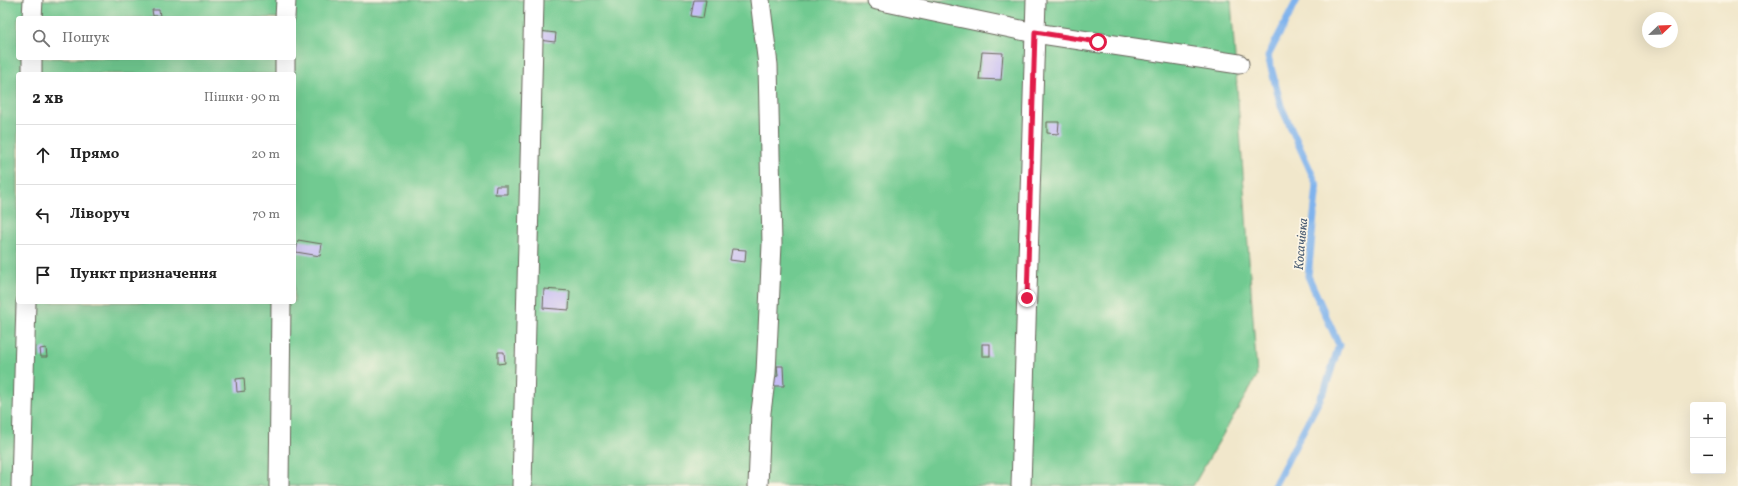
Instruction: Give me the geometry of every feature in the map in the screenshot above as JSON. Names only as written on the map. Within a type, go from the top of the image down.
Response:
[{"type":"street","points":[[32,0],[32,16]]},
{"type":"street","points":[[285,16],[286,0]]},
{"type":"street","points":[[522,486],[534,0]]},
{"type":"street","points":[[758,486],[761,412],[766,373],[772,244],[768,65],[760,0]]},
{"type":"street","points":[[877,0],[1035,32],[1239,64]]},
{"type":"street","points":[[1021,486],[1036,0]]},
{"type":"street","points":[[32,60],[32,72]]},
{"type":"street","points":[[284,72],[285,60]]},
{"type":"street","points":[[21,486],[26,304]]},
{"type":"street","points":[[279,486],[282,304]]},
{"type":"green space","points":[[0,0],[1231,0],[1257,376],[1193,486],[0,486]]},
{"type":"building","points":[[694,0],[706,0],[703,18],[691,16]]},
{"type":"building","points":[[152,10],[159,10],[160,16],[153,16]]},
{"type":"building","points":[[539,31],[556,33],[555,42],[538,40]]},
{"type":"building","points":[[982,52],[1003,53],[1001,80],[979,79]]},
{"type":"building","points":[[1047,122],[1059,122],[1058,134],[1047,133]]},
{"type":"building","points":[[496,186],[507,186],[507,194],[495,194]]},
{"type":"building","points":[[298,240],[322,244],[320,256],[296,252]]},
{"type":"building","points":[[732,249],[746,250],[745,262],[730,260]]},
{"type":"building","points":[[544,289],[570,291],[569,310],[543,308]]},
{"type":"building","points":[[982,344],[990,344],[990,356],[982,356]]},
{"type":"building","points":[[46,348],[47,357],[41,357],[40,349]]},
{"type":"building","points":[[498,352],[504,352],[505,363],[498,364]]},
{"type":"building","points":[[777,366],[783,366],[784,386],[773,386],[772,377],[778,376]]},
{"type":"building","points":[[244,378],[245,391],[237,392],[236,379]]},
{"type":"waterway","name":"Косачівка","points":[[1274,486],[1325,389],[1339,345],[1308,276],[1317,185],[1281,106],[1268,56],[1297,0]]},
{"type":"route","points":[[1027,298],[1035,32],[1098,42]]}]
